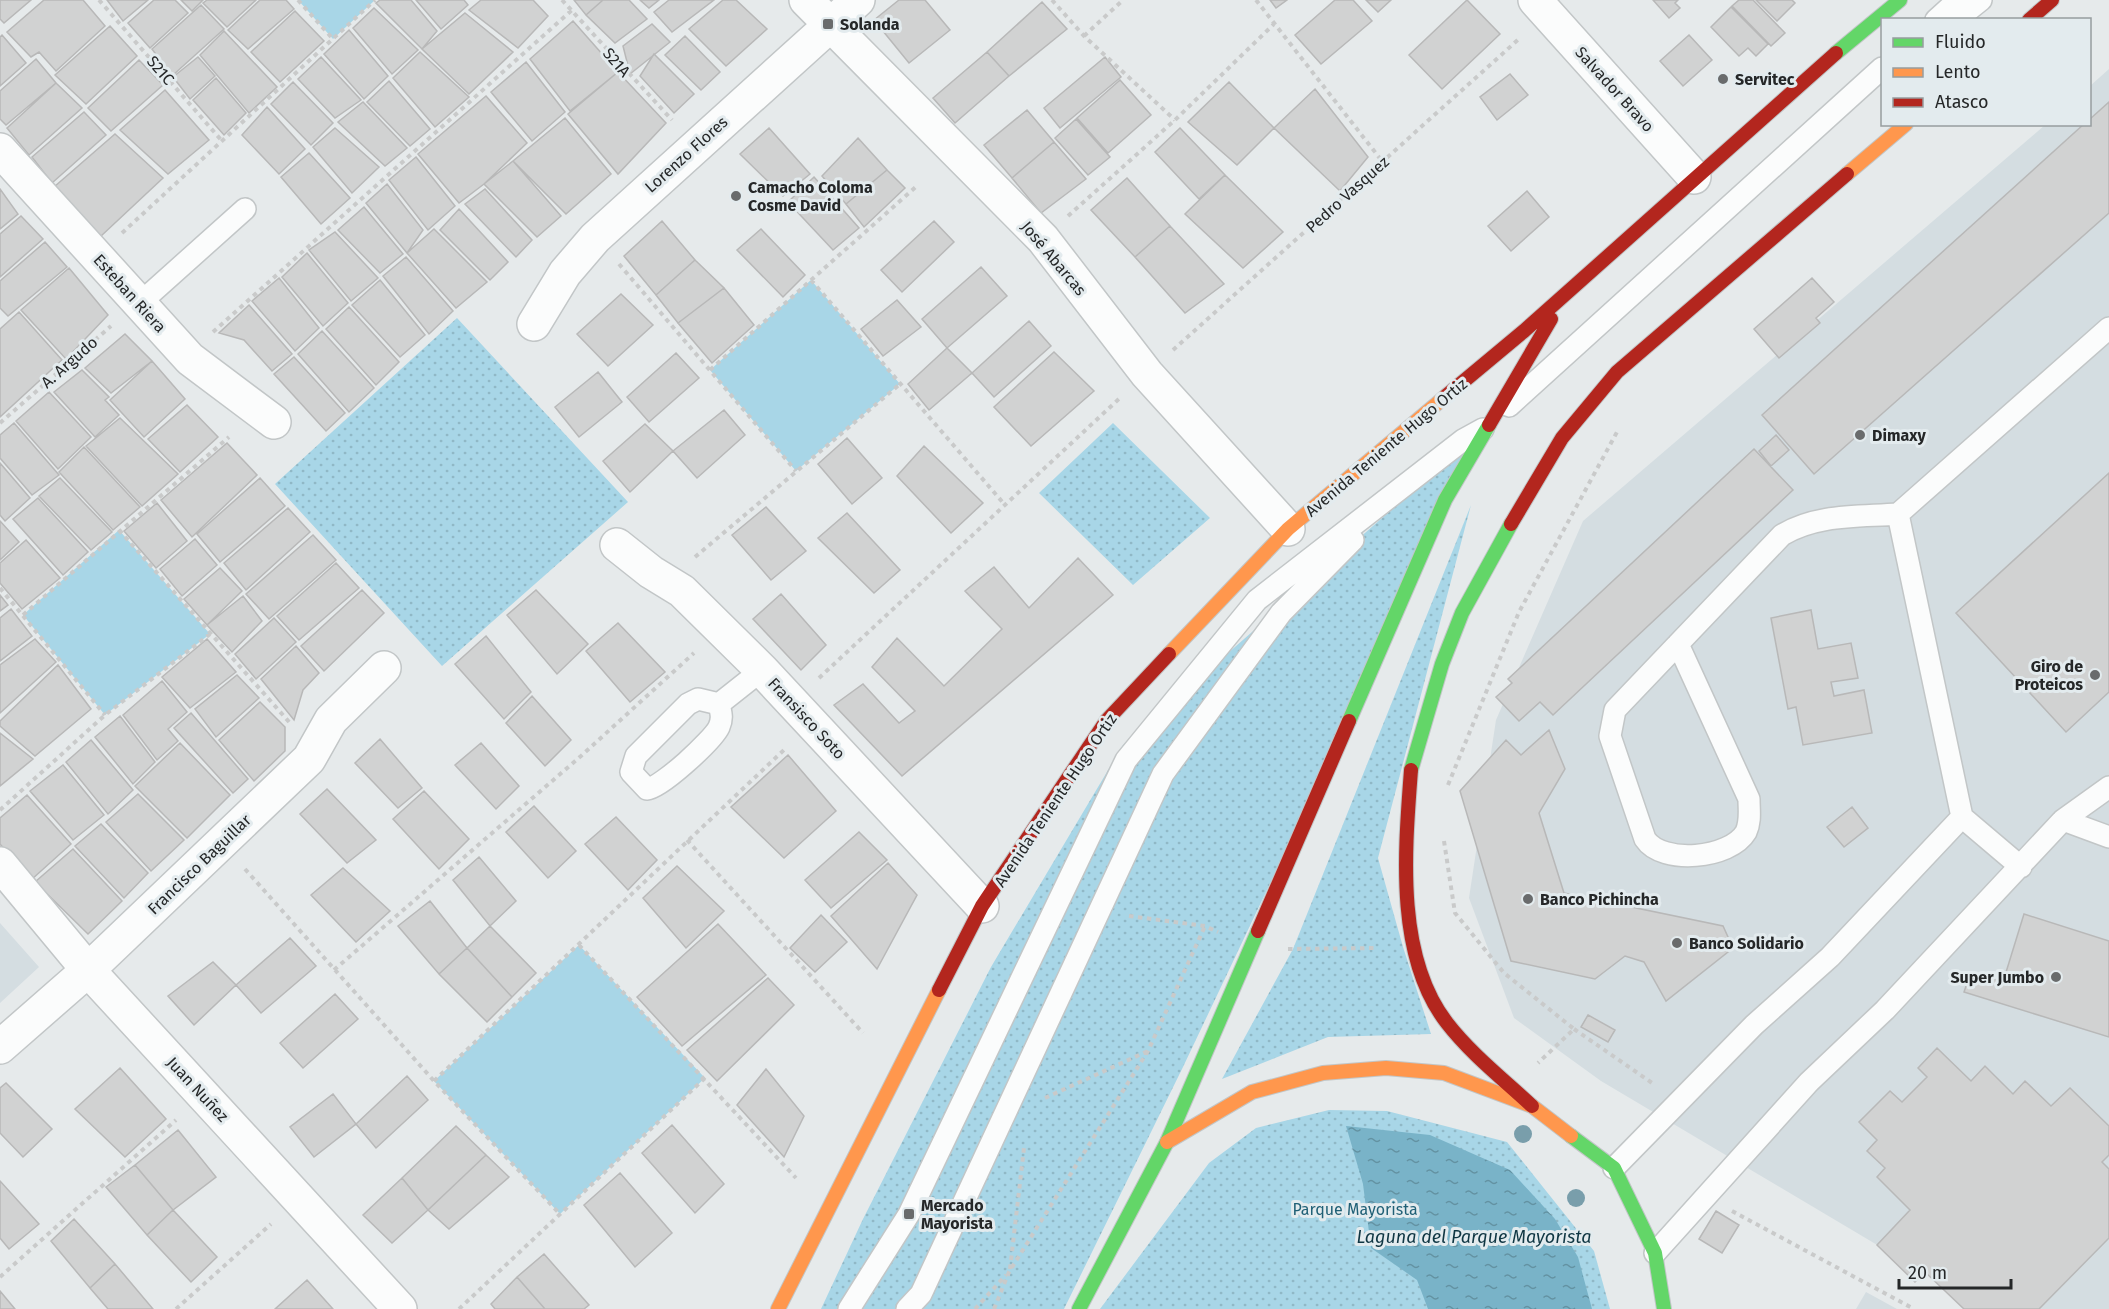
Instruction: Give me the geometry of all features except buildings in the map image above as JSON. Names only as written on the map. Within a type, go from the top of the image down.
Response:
[{"type":"main road","name":"Avenida Teniente Hugo Ortiz","points":[[778,1309],[982,906],[1107,720],[1288,529],[1567,292],[1694,177],[1900,0]]},
{"type":"main road","points":[[2031,18],[2052,0]]},
{"type":"main road","points":[[1664,1309],[1655,1253],[1614,1168],[1532,1106],[1465,1045],[1445,1021],[1422,980],[1413,946],[1405,854],[1412,762],[1442,664],[1462,613],[1513,520],[1562,438],[1617,372],[1904,126]]},
{"type":"main road","name":"Avenida Teniente Hugo Ortiz","points":[[1167,1142],[1445,500],[1567,292]]},
{"type":"main road","points":[[1078,1309],[1167,1142],[1252,1092],[1323,1073],[1386,1068],[1444,1073],[1532,1106]]},
{"type":"street","name":"José Abarcas","points":[[806,0],[1042,239],[1147,374],[1288,529]]},
{"type":"street","name":"Lorenzo Flores","points":[[534,324],[565,273],[595,238],[828,24],[858,0]]},
{"type":"street","name":"Salvador Bravo","points":[[1541,7],[1694,177]]},
{"type":"street","name":"Esteban Riera","points":[[0,150],[190,359],[274,422]]},
{"type":"street","name":"Fransisco Soto","points":[[617,545],[651,572],[682,591],[762,670],[982,906]]},
{"type":"street","name":"Francisco Baguillar","points":[[0,1047],[88,970],[309,759],[331,720],[384,668]]},
{"type":"street","name":"Juan Nuñez","points":[[0,864],[88,970],[400,1309]]},
{"type":"lane","points":[[1938,18],[1958,0]]},
{"type":"lane","points":[[1958,18],[1981,0]]},
{"type":"lane","points":[[849,1309],[909,1214],[1126,760],[1257,600],[1463,440],[1487,427],[1881,69]]},
{"type":"lane","points":[[1791,151],[1881,79]]},
{"type":"lane","points":[[140,303],[245,209]]},
{"type":"lane","points":[[1678,644],[1749,799],[1750,821],[1744,834],[1724,849],[1703,855],[1662,853],[1652,849],[1645,839],[1610,736],[1615,710],[1782,535],[1801,524],[1822,519],[1898,514],[2109,328]]},
{"type":"lane","points":[[907,1309],[921,1294],[974,1185],[1163,774],[1281,613],[1408,484]]},
{"type":"lane","points":[[1898,514],[1962,817],[2021,867]]},
{"type":"lane","points":[[719,704],[762,670]]},
{"type":"lane","points":[[707,699],[719,704],[722,717],[715,735],[662,782],[647,789],[631,772],[636,756],[688,704],[707,699]]},
{"type":"lane","points":[[1655,1253],[1707,1198],[1809,1082],[1885,1010],[2063,820],[2109,787]]},
{"type":"lane","points":[[1614,1168],[1754,1025],[1830,957],[1962,817]]},
{"type":"lane","points":[[2063,820],[2109,837]]},
{"type":"path","name":"S21C","points":[[99,0],[222,141]]},
{"type":"path","points":[[298,0],[333,39]]},
{"type":"path","points":[[120,235],[375,0]]},
{"type":"path","name":"S21A","points":[[562,0],[674,123]]},
{"type":"path","points":[[1052,0],[1084,36],[1175,120]]},
{"type":"path","points":[[1084,36],[1123,0]]},
{"type":"path","points":[[1256,0],[1382,161]]},
{"type":"path","name":"Pedro Vasquez","points":[[793,703],[1147,374],[1382,161],[1541,7]]},
{"type":"path","points":[[210,334],[572,10]]},
{"type":"path","points":[[1042,239],[1175,120],[1274,24]]},
{"type":"path","points":[[710,370],[918,185]]},
{"type":"path","points":[[618,263],[796,471]]},
{"type":"path","points":[[811,280],[1005,505]]},
{"type":"path","name":"A. Argudo","points":[[0,423],[140,303]]},
{"type":"path","points":[[687,563],[900,384]]},
{"type":"path","points":[[1444,796],[1519,612],[1621,425]]},
{"type":"path","points":[[23,615],[229,436]]},
{"type":"path","points":[[119,531],[297,731]]},
{"type":"path","points":[[0,588],[105,715]]},
{"type":"path","points":[[0,810],[105,715],[210,634]]},
{"type":"path","points":[[334,970],[581,756],[696,651]]},
{"type":"path","points":[[434,1081],[793,741]]},
{"type":"path","points":[[1443,831],[1455,913],[1504,973],[1574,1029],[1680,1103]]},
{"type":"path","points":[[687,840],[863,1033]]},
{"type":"path","points":[[239,861],[434,1081],[560,1214]]},
{"type":"path","points":[[1128,916],[1205,926],[1251,948],[1413,946]]},
{"type":"path","points":[[994,1309],[1009,1272],[1148,1051],[1205,926]]},
{"type":"path","points":[[579,945],[796,1178]]},
{"type":"path","points":[[1511,1088],[1574,1029]]},
{"type":"path","points":[[1040,1101],[1148,1051]]},
{"type":"path","points":[[459,1309],[705,1078]]},
{"type":"path","points":[[0,1277],[177,1119]]},
{"type":"path","points":[[975,1309],[1009,1272],[1025,1141]]},
{"type":"path","points":[[1707,1198],[1914,1309]]},
{"type":"path","points":[[176,1309],[271,1224]]},
{"type":"shaded area","points":[[2109,69],[2109,1309],[1985,1309],[1601,1081],[1514,1018],[1469,898],[1496,720],[1583,521],[2044,126],[2091,126],[2091,85]]},
{"type":"shaded area","points":[[0,923],[39,967],[0,1003]]},
{"type":"shaded area","points":[[1866,1292],[1897,1309],[1856,1309]]},
{"type":"green space","points":[[298,0],[375,0],[333,39]]},
{"type":"green space","points":[[811,280],[900,384],[796,471],[710,370]]},
{"type":"green space","points":[[457,318],[628,502],[442,666],[275,484]]},
{"type":"green space","points":[[1113,423],[1210,518],[1133,585],[1039,493]]},
{"type":"green space","points":[[1487,426],[1183,1067],[1064,1309],[821,1309],[863,1219],[991,967],[1123,745]]},
{"type":"green space","points":[[1471,505],[1378,858],[1431,1034],[1328,1037],[1222,1079],[1293,949]]},
{"type":"green space","points":[[119,530],[210,634],[105,715],[23,615]]},
{"type":"green space","points":[[579,945],[705,1078],[560,1214],[434,1081]]},
{"type":"green space","name":"Parque Mayorista","points":[[1329,1110],[1387,1111],[1507,1142],[1594,1251],[1610,1309],[1100,1309],[1209,1163],[1256,1128]]},
{"type":"water","name":"Laguna del Parque Mayorista","points":[[1346,1126],[1430,1135],[1510,1170],[1555,1219],[1578,1257],[1592,1309],[1428,1309],[1417,1280],[1371,1248],[1363,1184]]},
{"type":"traffic: fast","points":[[1836,53],[1900,0]]},
{"type":"traffic: fast","points":[[1349,721],[1445,500],[1489,425]]},
{"type":"traffic: fast","points":[[1411,770],[1442,664],[1462,613],[1511,524]]},
{"type":"traffic: fast","points":[[1079,1309],[1167,1142],[1258,931]]},
{"type":"traffic: fast","points":[[1571,1136],[1614,1168],[1655,1253],[1664,1309]]},
{"type":"traffic: slow","points":[[1847,174],[1904,126]]},
{"type":"traffic: slow","points":[[1169,654],[1288,529],[1446,396]]},
{"type":"traffic: slow","points":[[778,1309],[939,990]]},
{"type":"traffic: slow","points":[[1167,1142],[1252,1092],[1323,1073],[1386,1068],[1444,1073],[1532,1106],[1571,1136]]},
{"type":"traffic: jam","points":[[2031,18],[2052,0]]},
{"type":"traffic: jam","points":[[1446,396],[1524,331],[1836,53]]},
{"type":"traffic: jam","points":[[1511,524],[1562,438],[1617,372],[1847,174]]},
{"type":"traffic: jam","points":[[1489,425],[1551,319]]},
{"type":"traffic: jam","points":[[939,990],[982,906],[1107,720],[1169,654]]},
{"type":"traffic: jam","points":[[1258,931],[1349,721]]},
{"type":"traffic: jam","points":[[1411,770],[1407,834],[1407,901],[1411,935],[1419,966],[1430,996],[1447,1023],[1477,1056],[1532,1106]]},
{"type":"place","name":"Solanda","points":[[828,24]]},
{"type":"place","name":"Servitec","points":[[1723,79]]},
{"type":"place","name":"Camacho Coloma Cosme David","points":[[736,196]]},
{"type":"place","name":"Dimaxy","points":[[1860,435]]},
{"type":"place","name":"Giro de Proteicos","points":[[2095,675]]},
{"type":"place","name":"Banco Pichincha","points":[[1528,899]]},
{"type":"place","name":"Banco Solidario","points":[[1677,943]]},
{"type":"place","name":"Super Jumbo","points":[[2056,977]]},
{"type":"place","name":"Mercado Mayorista","points":[[909,1214]]}]
